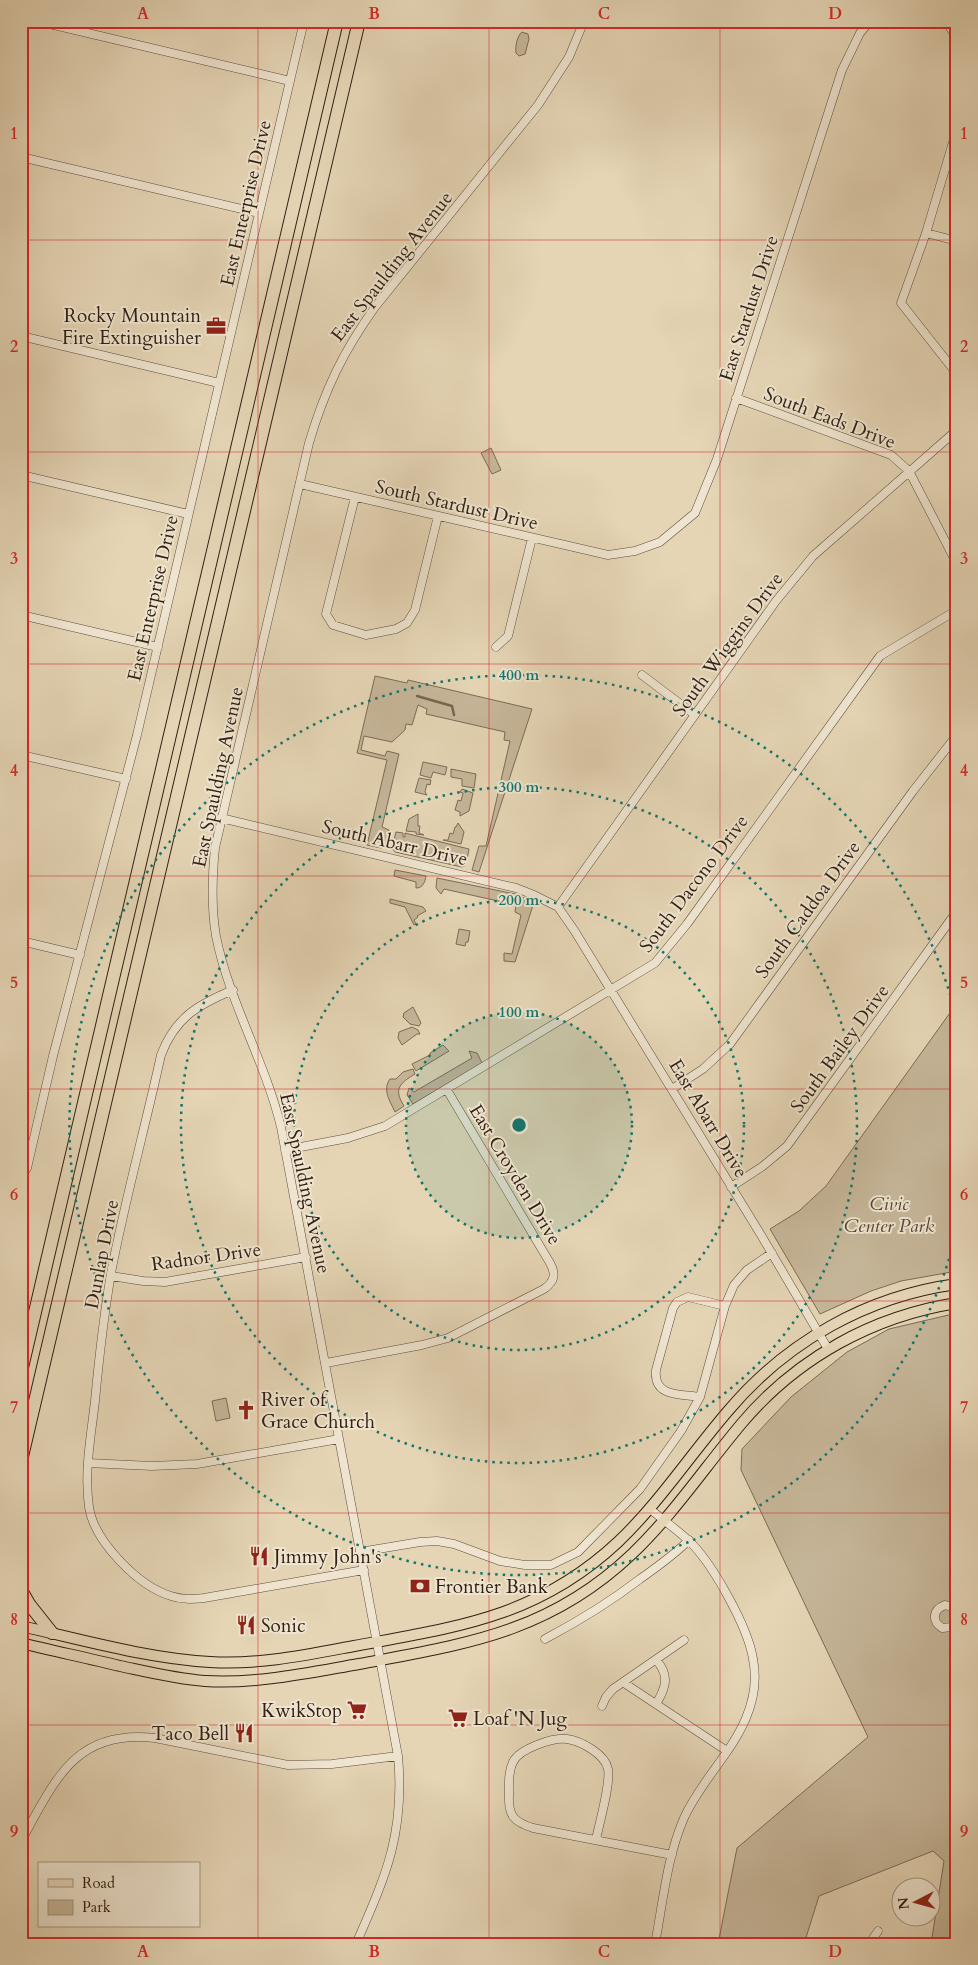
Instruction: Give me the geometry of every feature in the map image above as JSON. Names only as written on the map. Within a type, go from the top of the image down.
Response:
[{"type":"highway","points":[[21,1372],[338,21]]},
{"type":"highway","points":[[21,1461],[359,21]]},
{"type":"highway","points":[[21,1590],[29,1604],[52,1633]]},
{"type":"main road","points":[[21,1626],[156,1655],[194,1661],[228,1663],[279,1659],[378,1642],[475,1622],[533,1601],[593,1564],[620,1541],[650,1509],[719,1421],[747,1390],[778,1361],[818,1333],[852,1315],[891,1300],[957,1284]]},
{"type":"main road","points":[[21,1643],[150,1673],[202,1681],[263,1680],[381,1660],[480,1640],[540,1618],[573,1600],[598,1583],[632,1554],[664,1520],[760,1402],[790,1375],[828,1349],[860,1332],[897,1318],[957,1303]]},
{"type":"street","points":[[36,21],[290,81]]},
{"type":"street","name":"East Enterprise Drive","points":[[21,1178],[27,1168],[53,1056],[126,779],[304,21]]},
{"type":"street","name":"East Spaulding Avenue","points":[[356,1944],[383,1881],[394,1848],[400,1806],[398,1756],[285,1150],[272,1092],[219,948],[213,904],[213,867],[221,818],[309,443],[331,378],[352,340],[375,307],[538,105],[569,56],[584,21]]},
{"type":"street","name":"East Stardust Drive","points":[[608,555],[635,551],[660,542],[695,513],[717,458],[842,70],[860,33],[870,21]]},
{"type":"street","points":[[946,21],[957,39]]},
{"type":"street","points":[[957,129],[926,233],[901,303],[957,374]]},
{"type":"street","points":[[21,157],[259,213]]},
{"type":"street","points":[[926,233],[957,242]]},
{"type":"street","points":[[21,336],[219,383]]},
{"type":"street","name":"South Eads Drive","points":[[736,398],[892,455],[909,471]]},
{"type":"street","name":"South Wiggins Drive","points":[[558,907],[776,602],[813,556],[957,430]]},
{"type":"street","points":[[909,471],[957,564]]},
{"type":"street","points":[[21,476],[188,514]]},
{"type":"street","name":"South Stardust Drive","points":[[300,484],[608,555]]},
{"type":"street","points":[[355,497],[326,614],[333,625],[366,635],[396,629],[407,623],[415,610],[438,516]]},
{"type":"street","points":[[496,647],[508,636],[532,538]]},
{"type":"street","name":"South Dacono Drive","points":[[285,1150],[348,1138],[375,1130],[403,1116],[655,963],[687,924],[880,656],[957,610]]},
{"type":"street","points":[[21,615],[158,647]]},
{"type":"street","points":[[642,675],[695,715]]},
{"type":"street","name":"South Caddoa Drive","points":[[672,1089],[703,1069],[730,1044],[913,791],[957,735]]},
{"type":"street","points":[[21,755],[126,779]]},
{"type":"street","name":"South Abarr Drive","points":[[221,818],[516,888],[558,907]]},
{"type":"street","name":"East Abarr Drive","points":[[558,907],[772,1252],[828,1349]]},
{"type":"street","name":"South Bailey Drive","points":[[731,1187],[775,1157],[792,1138],[957,912]]},
{"type":"street","points":[[21,941],[80,955]]},
{"type":"street","name":"Dunlap Drive","points":[[233,990],[213,999],[184,1017],[167,1040],[161,1055],[111,1276],[88,1463],[90,1512],[97,1531],[116,1556],[157,1590],[175,1597],[188,1599],[214,1596],[364,1570]]},
{"type":"street","name":"East Croyden Drive","points":[[326,1363],[422,1345],[455,1336],[544,1289],[553,1280],[554,1275],[550,1263],[447,1090]]},
{"type":"street","points":[[360,1552],[437,1541],[454,1544],[500,1561],[525,1565],[552,1565],[578,1552],[640,1488],[681,1431],[700,1397],[725,1306],[737,1280],[747,1270],[772,1252]]},
{"type":"street","name":"Radnor Drive","points":[[111,1276],[150,1282],[165,1282],[306,1257]]},
{"type":"street","points":[[700,1397],[664,1390],[657,1385],[655,1380],[673,1308],[680,1300],[688,1297],[725,1306]]},
{"type":"street","points":[[88,1463],[152,1466],[197,1464],[339,1439]]},
{"type":"street","points":[[650,1509],[689,1540],[705,1560],[723,1589],[748,1640],[753,1657],[755,1675],[751,1706],[740,1732],[692,1804],[677,1837],[655,1944]]},
{"type":"street","points":[[545,1639],[618,1596],[666,1561],[689,1540]]},
{"type":"street","points":[[956,1610],[947,1605],[941,1606],[935,1613],[934,1618],[936,1624],[946,1629],[953,1626],[957,1621]]},
{"type":"street","points":[[602,1706],[613,1689],[684,1640]]},
{"type":"street","points":[[656,1660],[663,1667],[666,1675],[663,1693],[656,1704]]},
{"type":"street","points":[[624,1683],[727,1751]]},
{"type":"street","points":[[21,1841],[60,1774],[73,1759],[91,1748],[120,1738],[146,1737],[263,1761],[302,1766],[398,1756]]},
{"type":"street","points":[[596,1840],[609,1775],[605,1760],[574,1740],[556,1740],[523,1750],[513,1761],[510,1769],[509,1804],[511,1814],[515,1820],[533,1828],[672,1855]]},
{"type":"street","points":[[869,1944],[878,1931]]},
{"type":"green space","points":[[522,32],[528,34],[529,39],[525,54],[519,56],[516,53],[516,45]]},
{"type":"green space","points":[[491,448],[501,470],[492,474],[481,453]]},
{"type":"green space","points":[[375,676],[407,683],[408,680],[532,709],[479,872],[472,870],[479,846],[486,846],[510,741],[504,740],[505,732],[426,714],[427,709],[418,705],[412,725],[406,724],[405,730],[392,742],[364,736],[361,750],[385,756],[387,751],[399,754],[382,827],[389,830],[385,846],[381,848],[367,845],[387,760],[357,753]]},
{"type":"green space","points":[[423,762],[447,767],[445,775],[433,772],[431,778],[420,775]]},
{"type":"green space","points":[[451,769],[476,774],[474,788],[462,786],[462,779],[451,777]]},
{"type":"green space","points":[[419,778],[431,780],[430,785],[427,784],[425,792],[427,795],[415,792]]},
{"type":"green space","points":[[462,789],[473,793],[469,811],[460,816],[460,812],[455,810],[458,800],[461,801],[463,793],[460,792]]},
{"type":"green space","points":[[418,814],[419,833],[424,835],[406,831],[409,819]]},
{"type":"green space","points":[[458,823],[464,832],[461,844],[443,840],[448,840],[450,833],[453,834]]},
{"type":"green space","points":[[396,832],[403,833],[403,837],[405,837],[405,833],[469,849],[466,865],[462,867],[395,852],[392,848]]},
{"type":"green space","points":[[395,870],[426,876],[422,886],[416,888],[416,882],[394,876]]},
{"type":"green space","points":[[437,878],[515,894],[534,902],[515,962],[504,961],[504,953],[512,954],[521,915],[515,912],[516,905],[444,889],[441,894],[436,888]]},
{"type":"green space","points":[[390,899],[423,907],[426,911],[417,916],[414,920],[416,924],[414,925],[405,907],[390,903]]},
{"type":"green space","points":[[459,929],[470,931],[468,942],[466,942],[465,946],[456,944]]},
{"type":"green space","name":"Civic Center Park","points":[[957,1003],[957,1271],[901,1281],[871,1291],[820,1314],[770,1229],[799,1211],[826,1186]]},
{"type":"green space","points":[[413,1007],[421,1023],[419,1026],[410,1024],[403,1017],[404,1013]]},
{"type":"green space","points":[[412,1027],[418,1030],[420,1034],[417,1034],[402,1045],[398,1038],[399,1032]]},
{"type":"green space","points":[[443,1045],[449,1051],[416,1071],[412,1064],[430,1055],[430,1053]]},
{"type":"green space","points":[[469,1051],[477,1053],[482,1063],[413,1104],[407,1095],[409,1088],[414,1092],[472,1058]]},
{"type":"green space","points":[[413,1069],[415,1074],[405,1080],[399,1091],[404,1106],[395,1112],[388,1096],[388,1083],[390,1079],[396,1079],[403,1072]]},
{"type":"green space","points":[[957,1313],[957,1944],[931,1944],[934,1928],[940,1928],[940,1887],[944,1861],[933,1851],[819,1896],[804,1944],[718,1944],[737,1848],[868,1737],[741,1470],[742,1449],[791,1397],[847,1352],[889,1329]]},
{"type":"green space","points":[[226,1398],[230,1418],[216,1421],[212,1401]]},
{"type":"waterway","points":[[417,696],[452,706],[454,715]]},
{"type":"place","name":"Rocky Mountain Fire Extinguisher","points":[[216,326]]},
{"type":"place","name":"River of Grace Church","points":[[246,1410]]},
{"type":"place","name":"Jimmy John's","points":[[259,1556]]},
{"type":"place","name":"Frontier Bank","points":[[420,1586]]},
{"type":"place","name":"Sonic","points":[[246,1625]]},
{"type":"place","name":"KwikStop","points":[[357,1710]]},
{"type":"place","name":"Loaf 'N Jug","points":[[458,1718]]},
{"type":"place","name":"Taco Bell","points":[[244,1733]]}]
